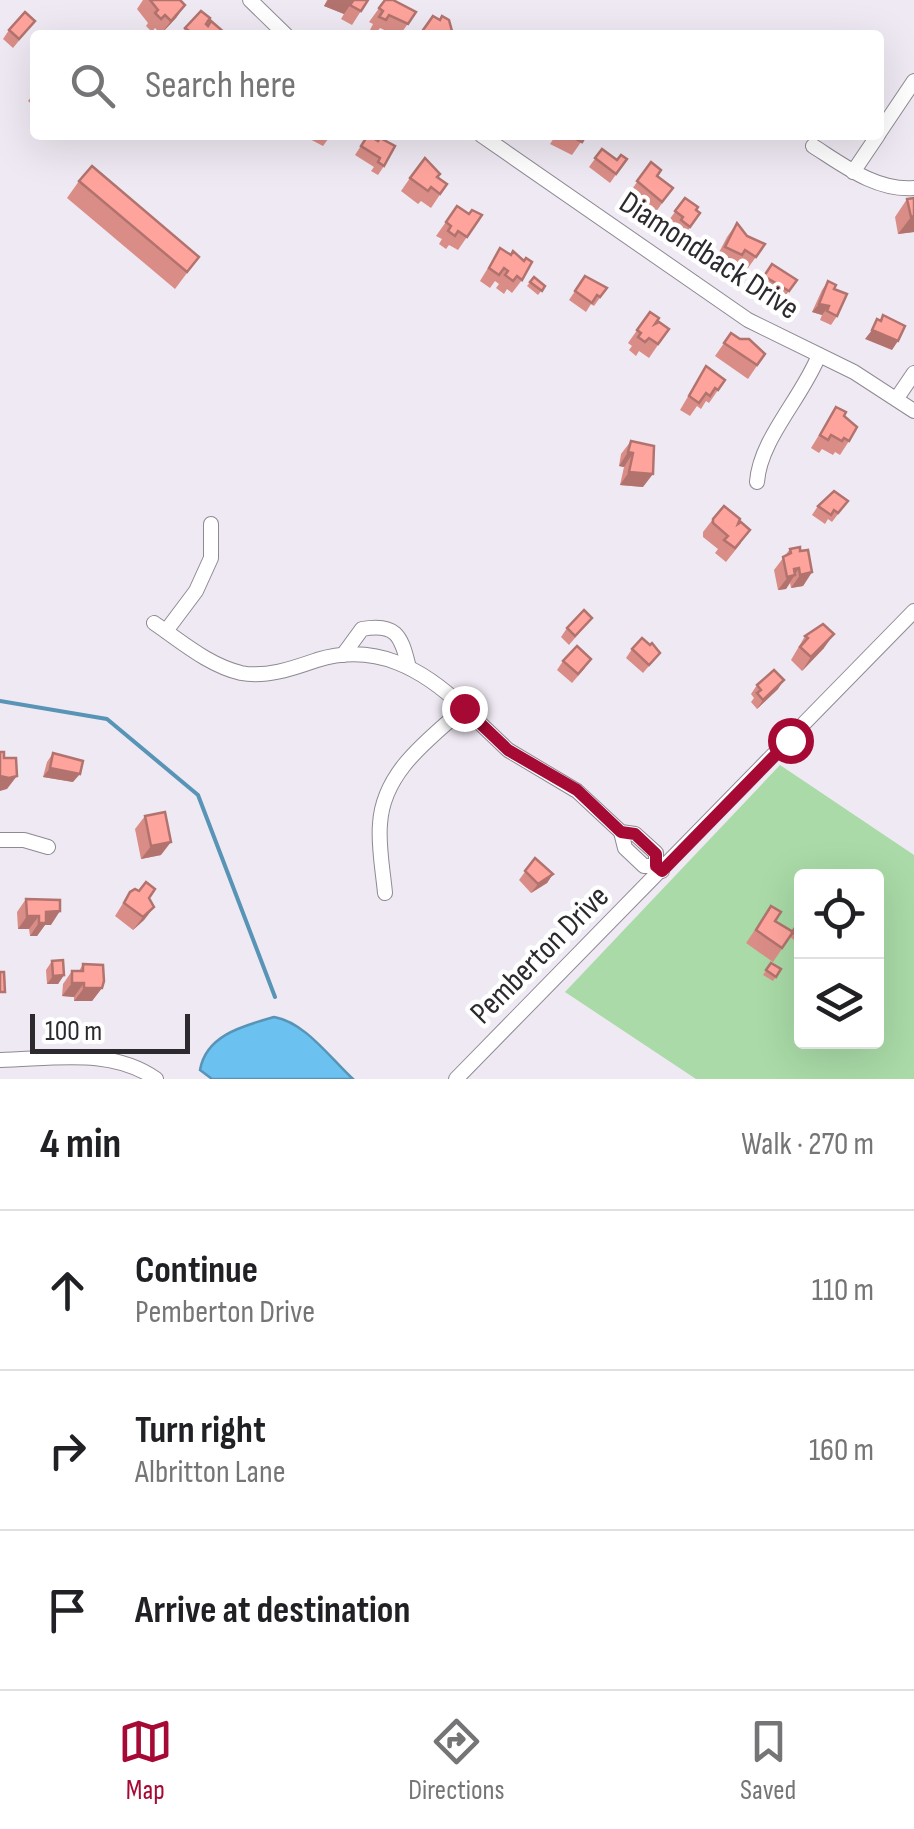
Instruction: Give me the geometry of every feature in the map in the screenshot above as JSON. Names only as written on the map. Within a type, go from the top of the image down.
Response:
[{"type":"street","points":[[250,0],[281,30]]},
{"type":"street","points":[[884,125],[914,82]]},
{"type":"street","name":"Diamondback Drive","points":[[488,140],[748,320],[854,372],[914,411]]},
{"type":"street","points":[[853,172],[874,140]]},
{"type":"street","points":[[813,146],[876,183],[914,188]]},
{"type":"street","points":[[758,482],[763,452],[800,396],[819,356]]},
{"type":"street","points":[[896,398],[914,372]]},
{"type":"street","points":[[211,524],[211,558],[196,591],[160,627],[212,664],[246,674],[284,671],[358,654],[408,664],[440,686],[508,750],[577,790],[621,832],[625,848],[644,866],[659,869]]},
{"type":"street","name":"Pemberton Drive","points":[[456,1079],[914,611]]},
{"type":"street","points":[[343,655],[362,629],[379,626],[402,640],[408,664]]},
{"type":"street","points":[[385,894],[380,826],[384,799],[396,775],[426,741],[464,708]]},
{"type":"street","points":[[0,840],[24,840],[48,847]]},
{"type":"street","points":[[0,1060],[108,1059],[132,1064],[156,1079]]},
{"type":"green space","points":[[780,765],[914,855],[914,1079],[696,1079],[565,992]]},
{"type":"water","points":[[274,1017],[307,1034],[353,1079],[212,1079],[200,1070],[218,1040],[239,1028]]},
{"type":"building","points":[[150,0],[180,0],[185,5],[171,21],[155,13],[158,10]]},
{"type":"building","points":[[351,0],[368,0],[361,11],[350,5]]},
{"type":"building","points":[[385,0],[416,12],[408,24],[389,15],[386,20],[379,17]]},
{"type":"building","points":[[201,11],[210,18],[208,26],[211,21],[222,30],[188,30],[185,28]]},
{"type":"building","points":[[25,12],[35,21],[19,39],[9,30]]},
{"type":"building","points":[[433,16],[440,20],[442,16],[449,20],[452,30],[423,30]]},
{"type":"building","points":[[365,140],[384,140],[395,146],[384,166],[378,162],[380,158],[361,146]]},
{"type":"building","points":[[602,149],[617,160],[621,155],[627,159],[616,174],[595,158]]},
{"type":"building","points":[[425,158],[440,174],[437,177],[447,184],[440,194],[410,178]]},
{"type":"building","points":[[651,162],[661,170],[657,176],[673,188],[662,202],[637,181]]},
{"type":"building","points":[[92,166],[199,257],[187,272],[79,181]]},
{"type":"building","points":[[685,198],[700,213],[690,227],[675,211]]},
{"type":"building","points":[[914,198],[914,216],[911,217],[907,199]]},
{"type":"building","points":[[457,206],[469,214],[472,210],[482,215],[467,237],[458,231],[455,236],[448,231],[451,226],[446,222]]},
{"type":"building","points":[[737,223],[747,236],[765,244],[756,257],[745,250],[742,255],[725,247]]},
{"type":"building","points":[[500,248],[532,262],[522,280],[517,276],[513,281],[505,275],[508,271],[504,268],[499,275],[489,268]]},
{"type":"building","points":[[772,264],[797,280],[789,291],[764,276]]},
{"type":"building","points":[[585,276],[607,288],[592,303],[575,291]]},
{"type":"building","points":[[534,277],[545,286],[542,291],[530,282]]},
{"type":"building","points":[[828,281],[836,285],[834,289],[847,294],[837,316],[827,311],[829,306],[819,304]]},
{"type":"building","points":[[650,312],[659,318],[655,324],[659,322],[669,329],[658,344],[638,337],[641,333],[637,330]]},
{"type":"building","points":[[883,315],[905,326],[898,341],[872,330]]},
{"type":"building","points":[[731,333],[749,339],[765,354],[757,365],[724,343]]},
{"type":"building","points":[[706,366],[725,380],[699,403],[689,396]]},
{"type":"building","points":[[836,407],[846,412],[844,416],[857,427],[849,441],[831,435],[828,440],[820,435]]},
{"type":"building","points":[[631,441],[654,446],[653,474],[629,472]]},
{"type":"building","points":[[834,491],[848,501],[831,515],[818,506]]},
{"type":"building","points":[[724,506],[740,519],[738,524],[741,522],[750,530],[735,548],[713,523]]},
{"type":"building","points":[[800,547],[800,551],[808,550],[812,572],[800,575],[799,568],[794,569],[795,575],[787,577],[783,557],[791,553],[790,549]]},
{"type":"building","points":[[584,610],[592,618],[575,636],[567,628]]},
{"type":"building","points":[[823,624],[834,634],[811,657],[800,647],[808,638],[805,636]]},
{"type":"building","points":[[642,638],[660,653],[649,665],[632,649]]},
{"type":"building","points":[[577,646],[591,659],[578,674],[563,661]]},
{"type":"building","points":[[774,670],[784,680],[763,700],[757,685]]},
{"type":"building","points":[[0,752],[4,752],[4,758],[16,758],[17,776],[0,776]]},
{"type":"building","points":[[53,753],[83,761],[80,774],[50,768]]},
{"type":"building","points":[[165,812],[171,842],[151,846],[145,816]]},
{"type":"building","points":[[535,858],[553,874],[538,884],[525,871]]},
{"type":"building","points":[[146,882],[155,889],[149,898],[154,907],[143,917],[124,903],[130,892],[139,891]]},
{"type":"building","points":[[26,899],[60,900],[60,911],[46,912],[46,923],[39,923],[39,916],[27,916]]},
{"type":"building","points":[[771,906],[781,912],[775,921],[793,932],[782,948],[756,930]]},
{"type":"building","points":[[63,960],[64,975],[53,976],[52,961]]},
{"type":"building","points":[[771,963],[781,969],[776,977],[766,970]]},
{"type":"building","points":[[83,964],[103,965],[102,988],[72,983],[72,971],[83,971]]},
{"type":"building","points":[[0,972],[4,972],[5,992],[0,992]]},
{"type":"waterway","points":[[0,701],[107,719],[198,795],[275,997]]},
{"type":"route","points":[[464,708],[508,750],[577,790],[621,832],[635,834],[656,854],[656,866],[662,871],[790,740]]}]
